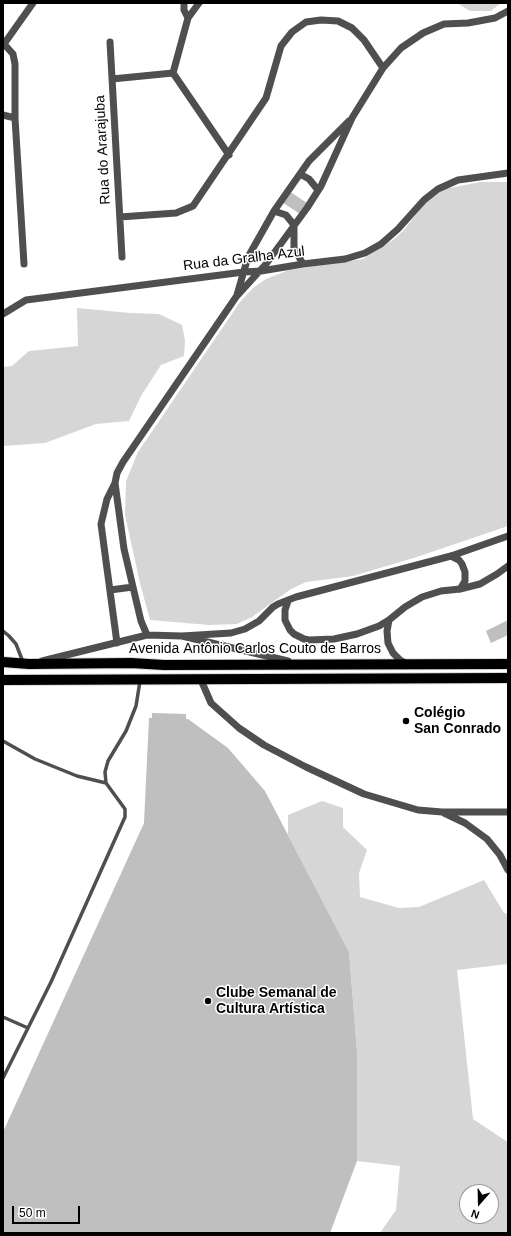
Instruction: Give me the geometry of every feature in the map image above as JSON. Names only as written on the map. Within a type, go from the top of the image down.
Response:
[{"type":"main road","name":"Avenida Antônio Carlos Couto de Barros","points":[[3,662],[164,665],[405,663],[508,664]]},
{"type":"main road","points":[[3,680],[508,678]]},
{"type":"street","points":[[24,264],[15,118],[15,64],[13,54],[4,44],[33,3]]},
{"type":"street","points":[[184,3],[184,10],[188,18]]},
{"type":"street","points":[[199,3],[188,18],[173,74],[229,155]]},
{"type":"street","points":[[117,643],[101,524],[107,500],[115,483],[117,473],[123,462],[236,297],[266,264],[307,208],[321,186],[352,118],[383,68],[401,48],[423,33],[444,24],[495,18],[508,12]]},
{"type":"street","points":[[120,217],[176,213],[193,206],[229,155],[266,98],[281,46],[292,32],[306,22],[322,20],[338,21],[352,28],[364,40],[383,68]]},
{"type":"street","name":"Rua do Ararajuba","points":[[110,42],[122,257]]},
{"type":"street","points":[[112,79],[173,74]]},
{"type":"street","points":[[3,115],[15,118]]},
{"type":"street","points":[[236,297],[248,257],[274,211],[309,161],[352,118]]},
{"type":"street","name":"Rua da Gralha Azul","points":[[3,314],[26,300],[244,272],[259,272],[303,264],[345,259],[365,253],[381,244],[424,200],[438,189],[458,180],[508,173]]},
{"type":"street","points":[[300,174],[309,179],[318,190]]},
{"type":"street","points":[[274,211],[286,215],[294,225],[294,248],[303,264]]},
{"type":"street","points":[[115,483],[124,549],[146,636]]},
{"type":"street","points":[[3,658],[23,663],[146,636],[182,636],[231,633],[245,629],[259,621],[273,607],[296,597],[451,556],[508,536]]},
{"type":"street","points":[[451,556],[459,560],[465,572],[465,581],[460,589]]},
{"type":"street","points":[[288,601],[285,610],[285,620],[294,634],[309,640],[334,639],[351,636],[389,620],[405,607],[422,597],[441,591],[460,589],[489,580],[508,566]]},
{"type":"street","points":[[110,590],[133,587]]},
{"type":"street","points":[[389,620],[387,631],[388,643],[393,653],[405,663]]},
{"type":"street","points":[[182,636],[300,664]]},
{"type":"street","points":[[201,680],[211,703],[239,728],[306,767],[364,794],[418,810],[442,812],[508,812]]},
{"type":"street","points":[[442,812],[465,823],[487,839],[500,855],[508,870]]},
{"type":"lane","points":[[3,631],[10,636],[16,644],[23,663]]},
{"type":"lane","points":[[3,1078],[51,982],[125,817],[125,809],[106,783],[105,772],[108,761],[126,731],[136,706],[140,680]]},
{"type":"lane","points":[[3,741],[35,759],[77,776],[106,783]]},
{"type":"lane","points":[[3,1017],[28,1028]]},
{"type":"shaded area","points":[[457,3],[501,3],[491,11],[470,11]]},
{"type":"shaded area","points":[[480,182],[508,182],[508,526],[417,557],[353,576],[306,582],[291,589],[252,617],[237,624],[209,625],[150,620],[125,515],[126,481],[138,452],[240,302],[253,288],[266,279],[289,270],[363,259],[393,240],[404,230],[425,203],[445,189]]},
{"type":"shaded area","points":[[77,308],[159,314],[182,325],[185,341],[184,356],[161,365],[141,396],[129,421],[96,424],[45,443],[3,446],[3,367],[12,366],[29,351],[78,346]]},
{"type":"shaded area","points":[[322,801],[343,808],[343,827],[367,850],[359,873],[360,897],[399,908],[419,907],[484,880],[504,913],[508,914],[508,964],[457,970],[473,1119],[508,1141],[508,1233],[380,1233],[396,1210],[400,1166],[357,1161],[357,1051],[349,952],[288,835],[288,815]]},
{"type":"building","points":[[289,191],[307,203],[300,214],[282,202]]},
{"type":"building","points":[[508,620],[508,635],[491,643],[486,631]]},
{"type":"building","name":"Clube Semanal de Cultura Artística","points":[[152,713],[186,714],[186,719],[228,748],[265,791],[349,952],[357,1051],[357,1161],[330,1233],[3,1233],[3,1132],[144,823],[149,718],[152,718]]},
{"type":"place","name":"Colégio San Conrado","points":[[406,721]]},
{"type":"place","name":"Clube Semanal de Cultura Artística","points":[[208,1001]]}]
